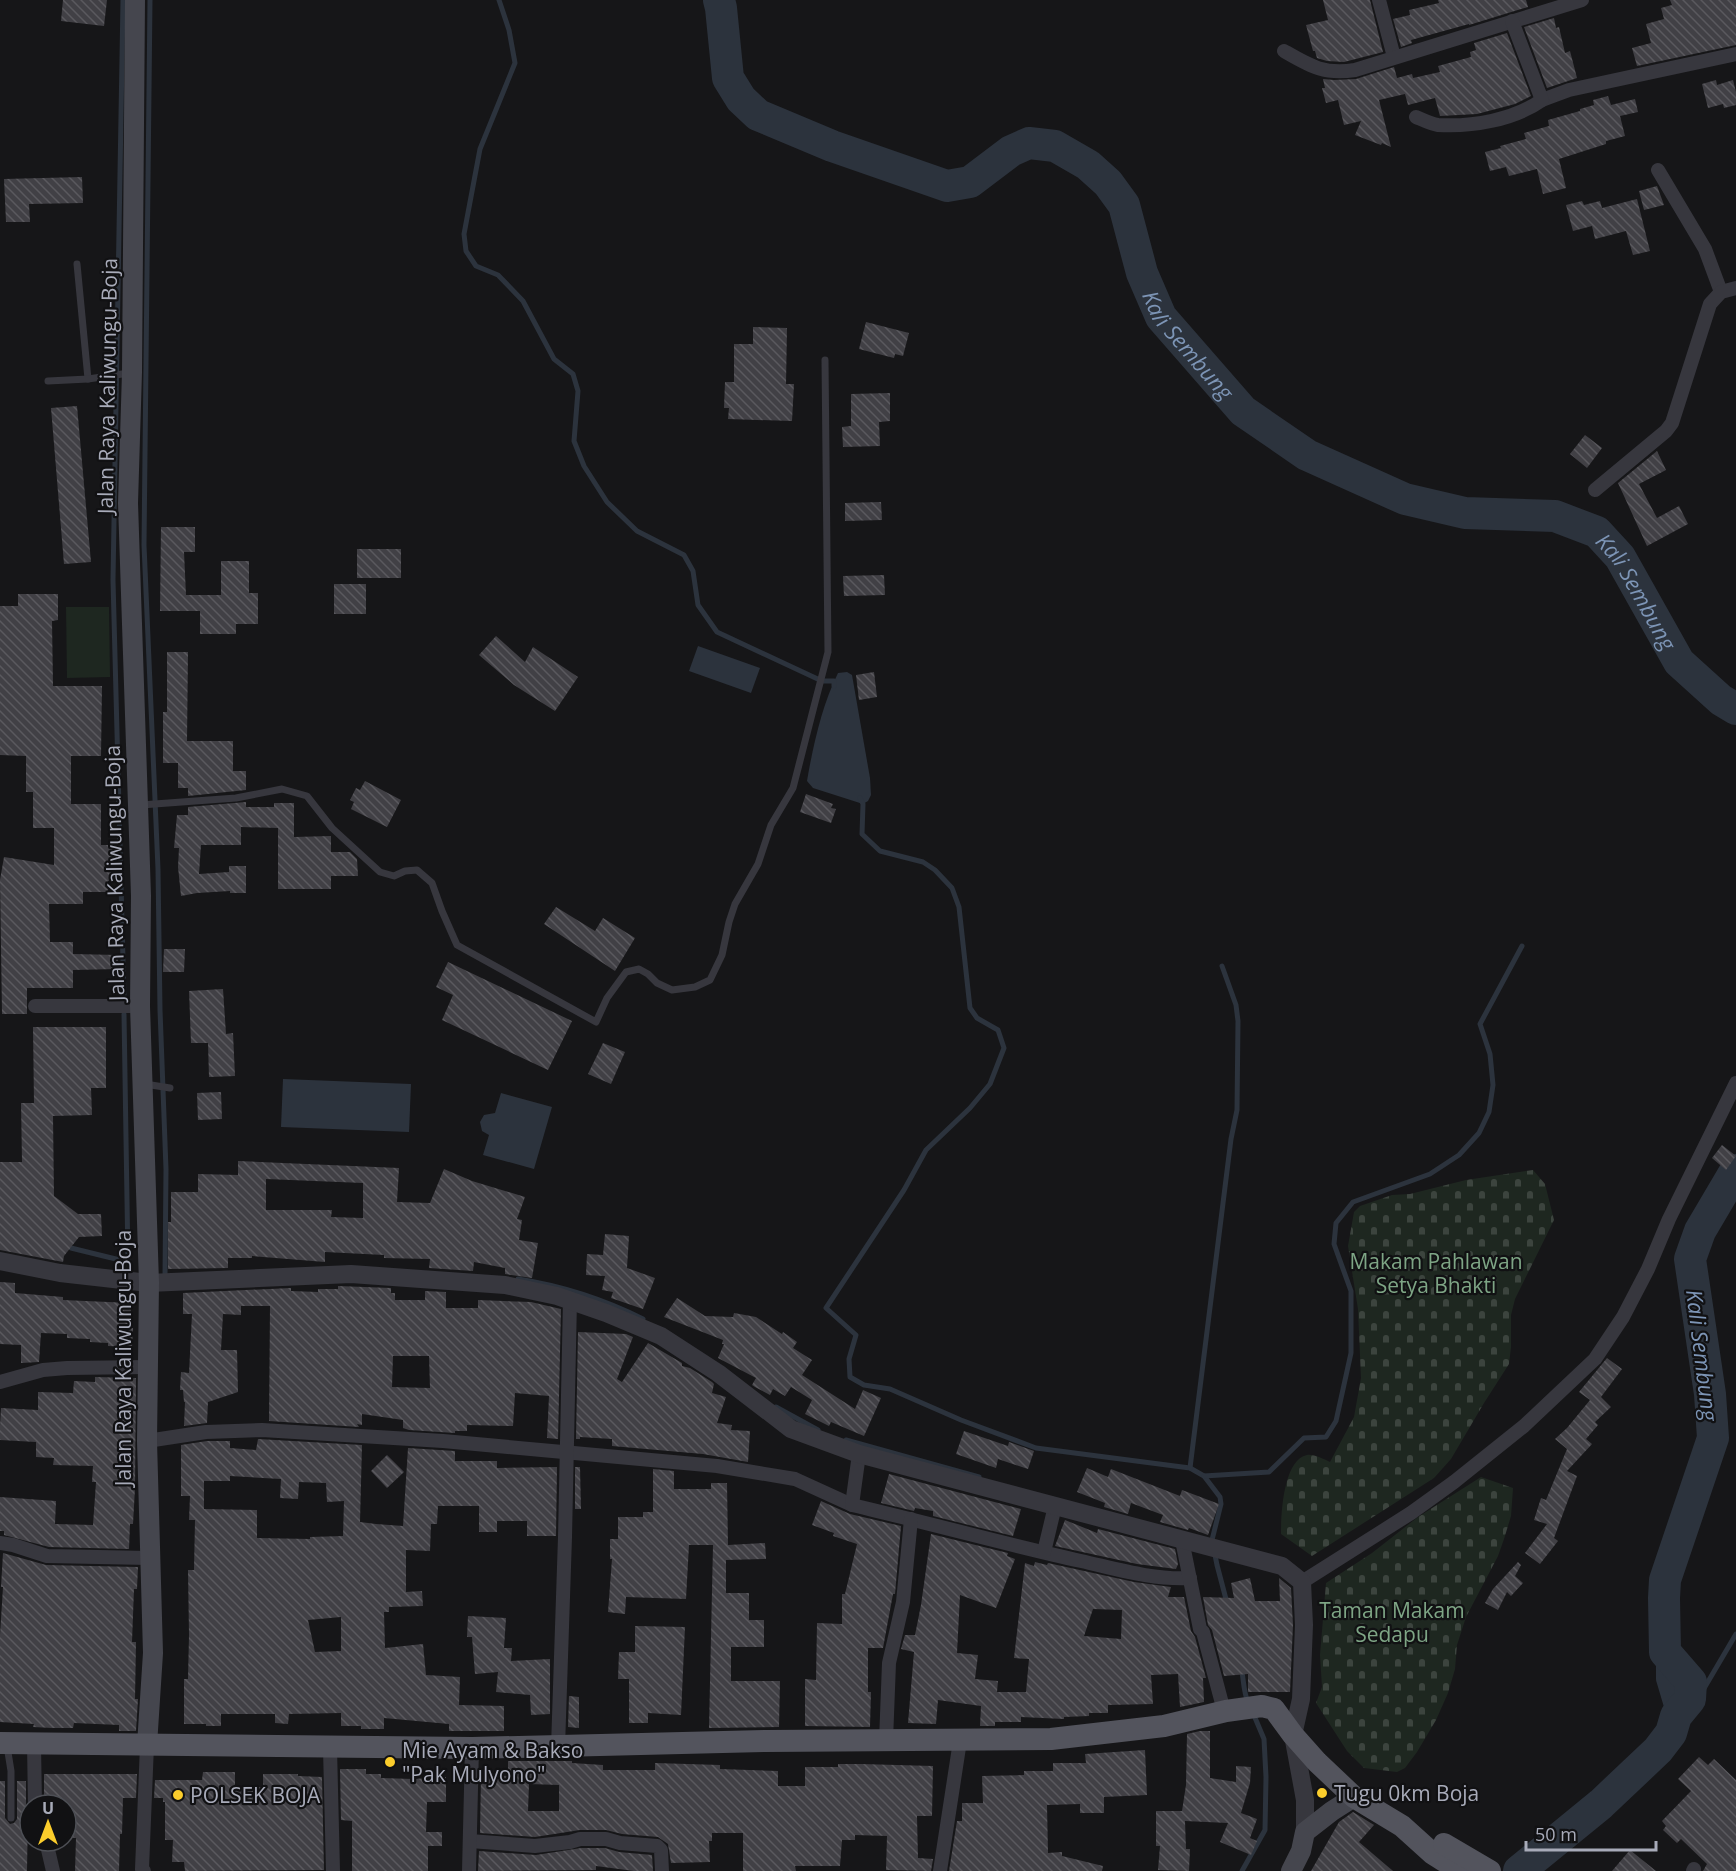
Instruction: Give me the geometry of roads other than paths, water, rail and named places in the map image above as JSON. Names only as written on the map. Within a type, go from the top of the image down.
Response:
[{"type":"main road","name":"Jalan Raya Kaliwungu-Boja","points":[[135,0],[123,374],[138,805],[142,1083],[149,1283],[147,1441],[153,1653],[147,1745]]},
{"type":"main road","points":[[4,1743],[472,1748],[766,1741],[960,1741],[1113,1733],[1164,1726],[1225,1711],[1262,1706],[1274,1709],[1317,1762],[1354,1797],[1437,1848],[1490,1871]]},
{"type":"main road","points":[[1291,1871],[1301,1851],[1305,1832],[1332,1810],[1354,1797]]},
{"type":"main road","points":[[1437,1848],[1460,1871]]},
{"type":"street","points":[[1379,0],[1394,57]]},
{"type":"street","points":[[1284,51],[1311,66],[1334,73],[1355,70],[1582,0]]},
{"type":"street","points":[[1512,21],[1542,100]]},
{"type":"street","points":[[1416,117],[1436,125],[1467,124],[1515,115],[1542,100],[1569,90],[1736,54]]},
{"type":"street","points":[[1658,170],[1705,249],[1721,292]]},
{"type":"street","points":[[1595,490],[1666,431],[1672,423],[1710,304],[1721,292],[1736,288]]},
{"type":"street","points":[[35,1006],[141,1006]]},
{"type":"street","points":[[1302,1582],[1411,1513],[1454,1482],[1524,1426],[1594,1359],[1623,1317],[1643,1279],[1669,1219],[1736,1083]]},
{"type":"street","points":[[0,1261],[60,1273],[149,1283],[351,1274],[505,1285],[570,1300],[661,1336],[718,1373],[791,1429],[859,1454],[1282,1566],[1302,1582],[1304,1625],[1301,1699],[1293,1735],[1305,1800],[1305,1832]]},
{"type":"street","points":[[558,1747],[566,1537],[570,1300]]},
{"type":"street","points":[[0,1382],[43,1370],[147,1367]]},
{"type":"street","points":[[147,1441],[206,1432],[262,1430],[352,1434],[717,1466],[795,1479],[852,1505],[1040,1552],[1147,1575],[1190,1578]]},
{"type":"street","points":[[852,1505],[859,1454]]},
{"type":"street","points":[[1040,1552],[1055,1506]]},
{"type":"street","points":[[886,1741],[889,1663],[903,1602],[911,1518]]},
{"type":"street","points":[[1188,1541],[1190,1578],[1200,1629],[1203,1632],[1225,1711]]},
{"type":"street","points":[[0,1543],[47,1556],[149,1558]]},
{"type":"street","points":[[940,1871],[960,1741]]},
{"type":"street","points":[[34,1744],[35,1793]]},
{"type":"street","points":[[142,1870],[147,1745]]},
{"type":"street","points":[[330,1748],[333,1871]]},
{"type":"street","points":[[469,1871],[472,1748]]},
{"type":"street","points":[[470,1841],[535,1846],[586,1838],[657,1846],[661,1850],[662,1871]]},
{"type":"street","points":[[49,1853],[53,1871]]},
{"type":"lane","points":[[77,264],[88,379]]},
{"type":"lane","points":[[138,805],[236,798],[282,789],[307,796],[332,828],[380,872],[394,876],[405,871],[417,870],[432,883],[457,945],[596,1022],[607,998],[626,972],[639,969],[657,983],[672,990],[695,987],[710,980],[722,955],[735,904],[758,864],[771,825],[793,788],[828,652],[825,360]]},
{"type":"lane","points":[[48,381],[123,374]]},
{"type":"lane","points":[[142,1083],[170,1088]]},
{"type":"lane","points":[[4,1743],[11,1771],[11,1818]]},
{"type":"waterway","points":[[123,0],[113,580],[124,998]]},
{"type":"waterway","points":[[150,0],[144,545],[158,869],[166,1169],[165,1277],[168,1277]]},
{"type":"waterway","points":[[499,0],[509,30],[515,63],[480,149],[464,234],[466,251],[476,266],[498,275],[523,301],[554,359],[573,374],[578,391],[574,441],[584,466],[607,502],[637,531],[684,555],[693,571],[698,605],[717,632],[822,681],[834,681],[834,686]]},
{"type":"waterway","name":"Kali Sembung","points":[[719,0],[728,78],[741,99],[758,115],[832,146],[947,186],[970,182],[1011,151],[1029,143],[1055,146],[1088,165],[1108,183],[1124,205],[1142,273],[1161,317],[1243,411],[1307,455],[1405,499],[1465,513],[1555,516],[1597,532],[1620,557],[1679,662],[1721,700],[1736,709]]},
{"type":"waterway","points":[[860,798],[863,804],[862,834],[880,851],[923,862],[935,870],[952,888],[959,907],[970,1008],[977,1018],[998,1030],[1004,1048],[990,1084],[970,1108],[926,1150],[904,1190],[826,1308],[856,1335],[849,1359],[850,1377],[864,1385],[890,1389],[961,1420],[1036,1448],[1190,1468],[1204,1476],[1220,1497],[1221,1504],[1212,1540],[1227,1603]]},
{"type":"waterway","points":[[1204,1476],[1269,1472],[1304,1438],[1326,1437],[1336,1421],[1351,1353],[1351,1291],[1334,1244],[1336,1223],[1353,1202],[1430,1174],[1459,1155],[1479,1133],[1489,1112],[1493,1085],[1490,1054],[1480,1024],[1522,946]]},
{"type":"waterway","points":[[1190,1468],[1231,1139],[1237,1110],[1238,1021],[1236,1005],[1222,966]]},
{"type":"waterway","points":[[65,1245],[128,1262],[124,1014]]},
{"type":"waterway","name":"Kali Sembung","points":[[1519,1871],[1601,1804],[1658,1750],[1671,1733],[1676,1716],[1690,1699],[1691,1682],[1665,1652],[1664,1598],[1665,1580],[1713,1438],[1710,1394],[1690,1259],[1700,1231],[1736,1170]]},
{"type":"waterway","points":[[518,1279],[582,1294],[643,1319]]},
{"type":"waterway","points":[[776,1407],[818,1430]]},
{"type":"waterway","points":[[846,1440],[979,1477]]},
{"type":"waterway","points":[[1690,1699],[1699,1697],[1736,1634]]},
{"type":"waterway","name":"Kali Sembung","points":[[1665,1652],[1665,1679],[1676,1716]]},
{"type":"waterway","points":[[1241,1667],[1248,1702]]},
{"type":"waterway","points":[[1242,1871],[1265,1830],[1264,1739],[1253,1713]]},
{"type":"place","name":"Mie Ayam & Bakso \"Pak Mulyono\"","points":[[390,1762]]},
{"type":"place","name":"Tugu 0km Boja","points":[[1322,1793]]},
{"type":"place","name":"POLSEK BOJA","points":[[178,1795]]},
{"type":"park label","name":"Makam Pahlawan Setya Bhakti","points":[[1436,1273]]},
{"type":"park label","name":"Taman Makam Sedapu","points":[[1392,1622]]}]
